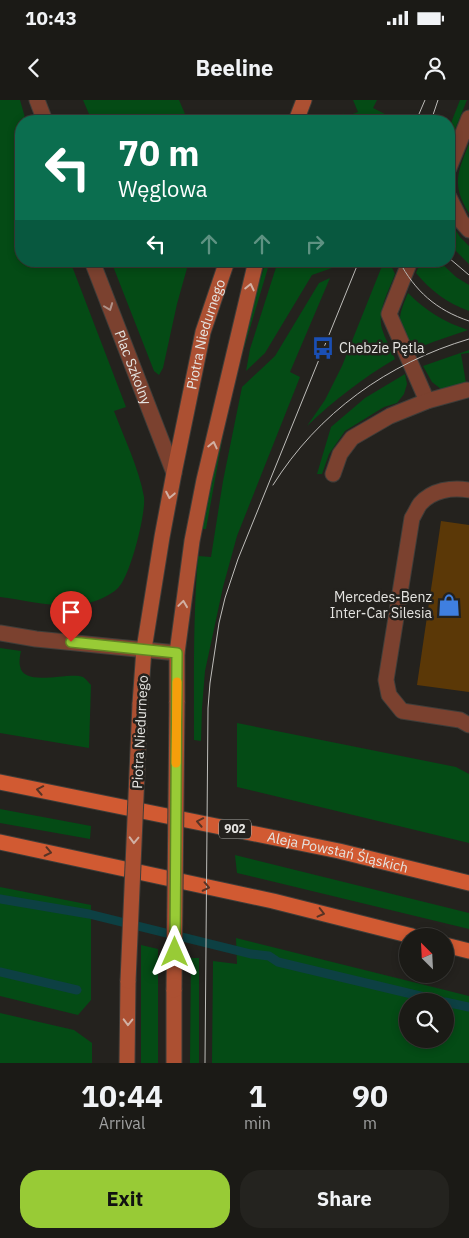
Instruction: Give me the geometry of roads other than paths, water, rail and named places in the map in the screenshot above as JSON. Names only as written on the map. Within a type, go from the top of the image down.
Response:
[{"type":"main road","points":[[298,115],[304,100]]},
{"type":"main road","name":"Piotra Niedurnego","points":[[127,1063],[128,981],[144,649],[162,537],[203,332],[225,267]]},
{"type":"main road","name":"Piotra Niedurnego","points":[[174,1063],[177,653],[192,541],[255,267]]},
{"type":"main road","name":"Aleja Powstań Śląskich","points":[[0,782],[339,850],[469,883]]},
{"type":"main road","points":[[0,842],[273,901],[399,933]]},
{"type":"main road","points":[[454,947],[469,951]]},
{"type":"street","points":[[37,100],[43,115]]},
{"type":"street","points":[[455,153],[469,118]]},
{"type":"street","points":[[455,210],[461,221],[469,230]]},
{"type":"street","name":"Plac Szkolny","points":[[94,267],[174,473]]},
{"type":"street","points":[[408,267],[388,314],[427,401]]},
{"type":"street","points":[[333,474],[340,454],[352,438],[390,416],[427,401],[467,390]]},
{"type":"street","points":[[469,490],[455,488],[436,493],[420,504],[412,518],[386,680],[389,695],[402,711],[460,720],[469,725]]},
{"type":"street","points":[[0,633],[36,639],[177,653]]},
{"type":"waterway","points":[[0,899],[89,914],[251,954],[269,956],[278,962],[408,993]]},
{"type":"waterway","points":[[0,972],[77,990]]},
{"type":"waterway","points":[[454,1004],[469,1007]]},
{"type":"tram line","points":[[419,115],[425,100]]},
{"type":"tram line","points":[[433,115],[438,100]]},
{"type":"tram line","points":[[455,263],[469,275]]},
{"type":"tram line","points":[[205,1063],[208,708],[219,623],[238,559],[357,267]]},
{"type":"tram line","points":[[402,267],[419,290],[428,298],[446,311],[469,321]]},
{"type":"tram line","points":[[273,485],[311,435],[333,413],[358,394],[383,377],[411,362],[439,349],[469,339]]},
{"type":"place","name":"Chebzie Pętla","points":[[323,348]]},
{"type":"place","name":"Mercedes-Benz Inter-Car Silesia","points":[[449,605]]}]
